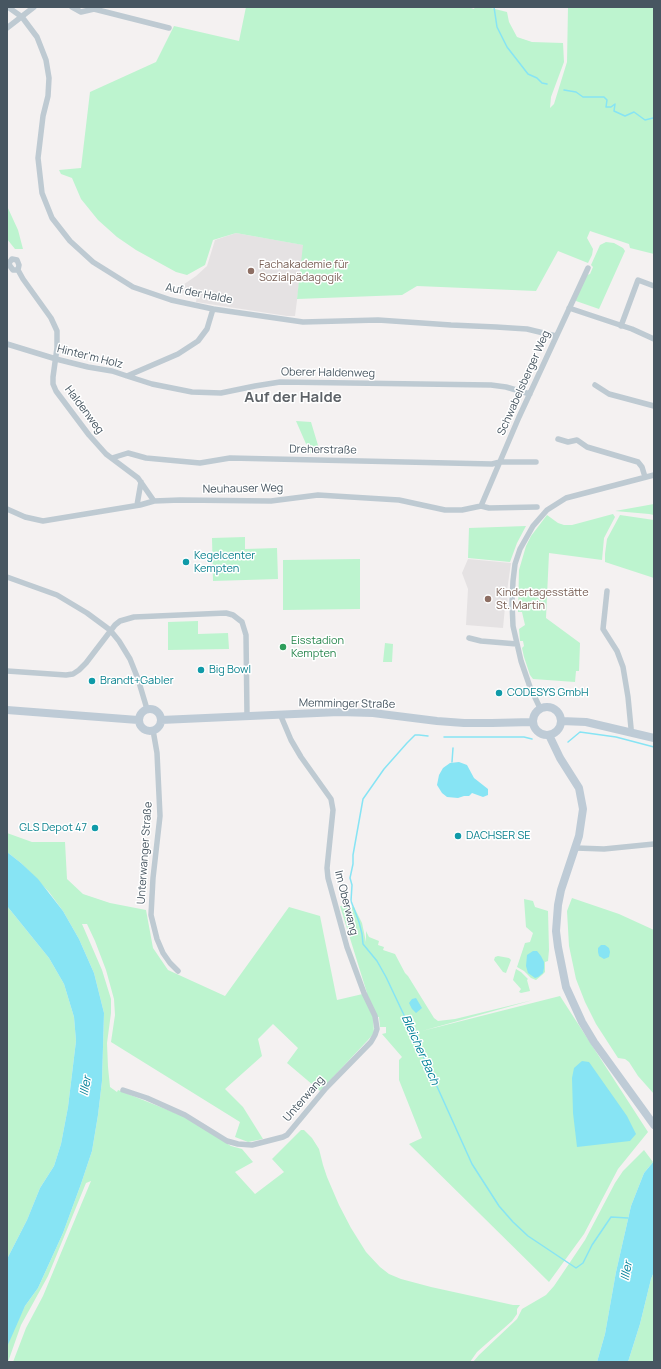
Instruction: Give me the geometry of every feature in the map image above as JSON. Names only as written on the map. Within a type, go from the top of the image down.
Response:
[{"type":"main road","points":[[550,707],[560,716],[561,721],[558,730],[544,736],[536,731],[532,722],[534,714],[540,708],[550,707]]},
{"type":"main road","points":[[147,709],[152,709],[158,712],[161,720],[158,727],[153,730],[142,728],[138,720],[141,713],[147,709]]},
{"type":"main road","points":[[7,710],[138,720]]},
{"type":"main road","name":"Memminger Straße","points":[[161,720],[247,715],[346,712],[373,713],[464,723],[532,722]]},
{"type":"main road","points":[[561,721],[586,722],[654,738]]},
{"type":"main road","points":[[549,735],[560,758],[579,788],[583,809],[582,825],[576,848],[561,890],[558,905],[557,939],[566,987],[582,1022],[594,1042],[654,1125]]},
{"type":"street","name":"Auf der Halde","points":[[8,7],[22,17],[37,37],[46,60],[49,78],[48,96],[43,116],[38,158],[42,193],[52,218],[70,241],[93,262],[133,287],[171,300],[213,309],[303,322],[378,320],[451,326],[496,326],[556,336]]},
{"type":"street","points":[[7,28],[34,7]]},
{"type":"street","points":[[72,7],[80,12],[86,12],[94,9],[169,28]]},
{"type":"street","name":"Schwabelsberger Weg","points":[[481,506],[556,336],[588,268]]},
{"type":"street","name":"Haldenweg","points":[[18,270],[52,318],[57,331],[58,348],[53,377],[53,384],[56,391],[89,435],[106,454],[138,478],[154,501]]},
{"type":"street","points":[[622,326],[638,280],[654,286]]},
{"type":"street","points":[[569,308],[632,329],[654,339]]},
{"type":"street","name":"Hinter'm Holz","points":[[7,344],[56,359],[112,371],[127,376],[178,354],[198,341],[207,329],[213,309]]},
{"type":"street","name":"Oberer Haldenweg","points":[[127,376],[152,384],[192,392],[222,393],[261,384],[280,382],[488,384],[506,387],[530,394]]},
{"type":"street","points":[[595,385],[609,394],[654,406]]},
{"type":"street","points":[[558,439],[568,442],[577,440],[587,447],[638,462],[642,467],[645,477]]},
{"type":"street","name":"Dreherstraße","points":[[112,458],[128,453],[146,458],[200,462],[230,458],[492,464],[500,462],[536,462]]},
{"type":"street","points":[[540,708],[530,687],[517,644],[512,614],[515,564],[520,548],[533,526],[547,510],[566,498],[654,475]]},
{"type":"street","points":[[137,506],[141,482]]},
{"type":"street","name":"Neuhauser Weg","points":[[7,509],[24,517],[43,521],[137,506],[154,501],[271,501],[309,495],[332,495],[400,500],[445,510],[462,510],[481,506]]},
{"type":"street","points":[[481,506],[489,508],[537,507]]},
{"type":"street","points":[[7,577],[57,595],[87,613],[110,630],[130,659],[147,709]]},
{"type":"street","points":[[607,591],[603,629],[617,651],[623,668],[628,696],[631,733]]},
{"type":"street","points":[[7,672],[66,675],[73,674],[80,670],[86,663],[110,630],[120,621],[134,616],[226,614],[236,617],[242,622],[246,635],[247,715]]},
{"type":"street","points":[[469,638],[481,641],[517,644]]},
{"type":"street","name":"Im Oberwang","points":[[280,714],[300,757],[331,799],[332,817],[327,868],[328,878],[347,947],[364,993],[375,1016],[377,1029],[375,1035]]},
{"type":"street","name":"Unterwanger Straße","points":[[153,730],[157,753],[160,816],[153,878],[151,915],[157,939],[163,953],[178,971]]},
{"type":"street","points":[[576,848],[604,849],[654,844]]},
{"type":"street","name":"Unterwang","points":[[123,1090],[147,1098],[185,1115],[227,1141],[238,1144],[252,1145],[287,1135],[326,1088],[371,1042],[375,1035]]},
{"type":"shaded area","name":"Fachakademie für Sozialpädagogik","points":[[236,233],[304,245],[295,316],[196,302],[197,296],[174,291],[196,276],[207,266],[215,240]]},
{"type":"shaded area","name":"Kindertagesstätte St. Martin","points":[[468,559],[511,563],[507,591],[508,606],[505,607],[503,628],[466,625],[468,589],[462,573]]},
{"type":"green space","points":[[246,7],[468,7],[474,9],[475,7],[487,7],[507,12],[509,22],[517,37],[532,42],[563,43],[564,62],[551,97],[550,108],[554,104],[567,62],[568,7],[654,7],[654,254],[630,248],[629,244],[590,231],[587,238],[593,249],[588,263],[558,251],[536,291],[417,286],[402,295],[297,299],[303,245],[236,233],[213,240],[205,265],[187,275],[176,272],[136,250],[117,237],[98,220],[81,199],[72,178],[61,174],[59,170],[81,168],[90,92],[156,62],[174,26],[239,41]]},
{"type":"green space","points":[[7,206],[18,230],[23,249],[15,249],[7,239]]},
{"type":"green space","points":[[606,242],[614,243],[623,248],[625,251],[599,309],[576,301],[576,298],[587,275],[590,274],[593,267],[591,265],[600,245]]},
{"type":"green space","points":[[296,421],[311,422],[320,452],[310,453]]},
{"type":"green space","points":[[654,504],[654,515],[615,511]]},
{"type":"green space","points":[[613,514],[615,517],[604,538],[602,560],[549,553],[546,618],[580,643],[579,671],[576,671],[575,682],[533,679],[530,675],[524,657],[522,648],[524,646],[523,641],[520,641],[519,629],[525,625],[522,612],[518,612],[519,570],[526,546],[531,536],[547,515],[558,523],[572,525]]},
{"type":"green space","points":[[620,515],[654,520],[654,578],[605,562],[607,539]]},
{"type":"green space","points":[[526,526],[517,543],[510,562],[468,558],[469,528]]},
{"type":"green space","points":[[245,537],[245,549],[277,548],[278,579],[213,581],[212,538]]},
{"type":"green space","points":[[360,559],[360,609],[283,610],[283,560]]},
{"type":"green space","points":[[198,621],[198,634],[228,633],[229,649],[168,650],[168,622]]},
{"type":"green space","points":[[385,643],[393,644],[392,662],[383,662]]},
{"type":"green space","points":[[7,833],[32,842],[65,842],[67,879],[83,894],[110,903],[146,910],[153,948],[168,970],[225,996],[289,907],[320,916],[337,1000],[367,993],[340,906],[354,907],[362,923],[366,942],[366,931],[369,937],[379,941],[378,945],[384,947],[383,950],[395,954],[405,973],[434,1018],[438,1021],[455,1019],[533,1000],[422,1031],[560,996],[648,1132],[618,1169],[584,1234],[549,1282],[409,1144],[422,1138],[399,1080],[399,1060],[402,1057],[382,1034],[386,1033],[386,1027],[380,1027],[379,1017],[373,1017],[374,1033],[320,1091],[287,1063],[298,1048],[273,1024],[258,1039],[262,1056],[225,1089],[243,1107],[263,1139],[248,1142],[235,1137],[240,1122],[111,1042],[115,1015],[114,999],[106,970],[95,941],[87,924],[82,924],[102,970],[111,999],[111,1013],[107,1043],[110,1087],[117,1092],[118,1090],[188,1118],[231,1146],[242,1149],[253,1162],[235,1172],[255,1194],[284,1172],[272,1159],[301,1130],[304,1130],[312,1138],[319,1149],[327,1177],[351,1228],[366,1252],[380,1267],[389,1274],[401,1279],[513,1305],[520,1305],[517,1309],[517,1314],[512,1321],[477,1352],[470,1362],[13,1362],[26,1328],[43,1296],[91,1181],[86,1183],[48,1276],[21,1325],[7,1362],[7,1347],[13,1330],[25,1306],[38,1288],[63,1233],[92,1151],[102,1081],[104,1013],[94,973],[79,939],[63,911],[49,892],[21,863],[7,852]]},
{"type":"green space","points":[[572,898],[619,914],[654,930],[654,1094],[638,1076],[629,1062],[625,1059],[618,1058],[596,1024],[585,1002],[576,979],[569,946],[567,911]]},
{"type":"green space","points":[[524,899],[533,901],[535,907],[548,911],[548,961],[545,962],[545,972],[536,980],[517,967],[525,943],[530,942],[533,933],[526,927]]},
{"type":"green space","points":[[7,906],[49,958],[64,984],[74,1017],[76,1041],[68,1107],[61,1144],[54,1166],[40,1188],[27,1220],[7,1259]]},
{"type":"green space","points":[[498,956],[509,958],[511,960],[506,973],[503,972],[494,960],[495,957]]},
{"type":"green space","points":[[516,969],[528,979],[530,991],[519,992],[521,989],[513,980]]},
{"type":"green space","points":[[644,1150],[653,1162],[644,1173],[631,1206],[616,1272],[605,1334],[597,1362],[473,1362],[517,1319],[522,1309],[546,1295],[554,1286],[585,1240],[615,1183],[623,1171]]},
{"type":"green space","points":[[654,1272],[654,1362],[628,1362],[640,1324]]},
{"type":"water","points":[[459,762],[467,765],[474,778],[488,789],[488,795],[483,797],[472,793],[469,796],[458,798],[447,797],[442,793],[437,785],[439,775],[443,768],[450,763]]},
{"type":"water","name":"Iller","points":[[7,852],[38,879],[63,911],[79,939],[94,973],[104,1013],[102,1081],[92,1151],[63,1233],[38,1288],[25,1306],[7,1347],[7,1259],[27,1220],[40,1188],[54,1166],[61,1144],[68,1107],[76,1041],[74,1017],[64,984],[49,958],[7,906]]},
{"type":"water","points":[[601,945],[605,945],[609,948],[609,957],[604,959],[599,956],[598,948]]},
{"type":"water","points":[[533,951],[537,951],[544,962],[543,973],[535,978],[528,973],[526,966],[527,955]]},
{"type":"water","points":[[416,998],[422,1008],[416,1013],[409,1003],[412,999]]},
{"type":"water","points":[[582,1061],[589,1062],[627,1116],[636,1134],[630,1141],[577,1147],[573,1113],[572,1078],[574,1068]]},
{"type":"water","name":"Iller","points":[[654,1161],[654,1272],[640,1324],[628,1362],[597,1362],[605,1334],[616,1272],[631,1206],[644,1173]]},
{"type":"waterway","name":"Bleicher Bach","points":[[494,7],[497,27],[507,47],[528,74],[537,78],[542,83],[547,84]]},
{"type":"waterway","name":"Bleicher Bach","points":[[564,90],[576,92],[583,97],[604,97],[607,100],[606,107],[611,107],[615,104],[614,111],[625,116],[634,112],[645,120],[654,119]]},
{"type":"waterway","name":"Bleicher Bach","points":[[568,742],[580,732],[616,737],[654,747]]},
{"type":"waterway","name":"Bleicher Bach","points":[[428,736],[415,735],[384,769],[363,799],[350,878],[352,885],[351,901],[359,922],[363,944],[377,961],[386,977],[472,1164],[499,1206],[513,1222],[528,1236],[576,1268],[583,1263],[592,1245],[611,1217],[628,1218]]},
{"type":"waterway","name":"Bleicher Bach","points":[[444,737],[524,737],[532,739]]},
{"type":"waterway","points":[[452,762],[453,748]]},
{"type":"place","name":"Fachakademie für Sozialpädagogik","points":[[251,271]]},
{"type":"place","name":"Kegelcenter Kempten","points":[[186,562]]},
{"type":"place","name":"Kindertagesstätte St. Martin","points":[[488,599]]},
{"type":"place","name":"Eisstadion Kempten","points":[[283,647]]},
{"type":"place","name":"Big Bowl","points":[[201,670]]},
{"type":"place","name":"Brandt+Gabler","points":[[92,681]]},
{"type":"place","name":"CODESYS GmbH","points":[[499,693]]},
{"type":"place","name":"GLS Depot 47","points":[[95,828]]},
{"type":"place","name":"DACHSER SE","points":[[458,836]]},
{"type":"district","name":"Auf der Halde","points":[[293,398]]}]
